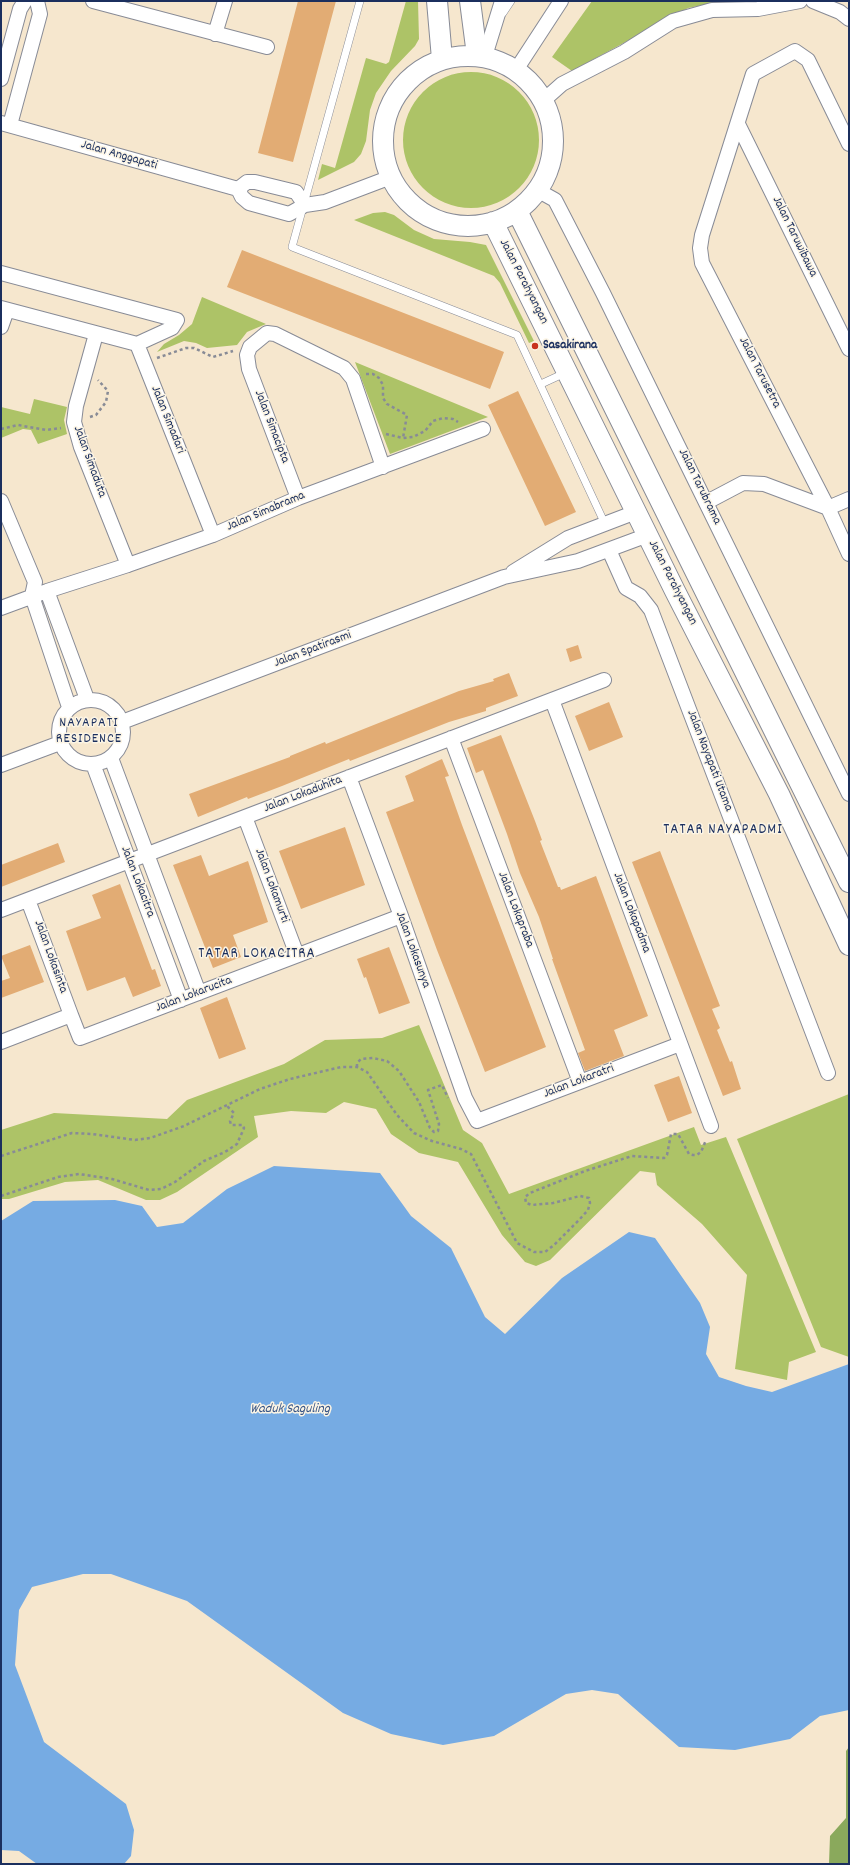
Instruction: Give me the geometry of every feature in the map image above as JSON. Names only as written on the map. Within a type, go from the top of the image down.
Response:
[{"type":"main road","points":[[437,1],[442,59]]},
{"type":"main road","points":[[470,1],[481,56]]},
{"type":"main road","points":[[459,56],[481,56],[501,61],[516,70],[534,86],[544,100],[553,130],[553,146],[548,169],[537,190],[517,210],[493,222],[463,226],[434,219],[409,202],[391,177],[386,162],[383,146],[387,114],[402,86],[427,66],[442,59],[459,56]]},
{"type":"main road","name":"Jalan Parahyangan","points":[[517,210],[849,882]]},
{"type":"main road","name":"Jalan Parahyangan","points":[[493,222],[636,512],[779,794],[849,945]]},
{"type":"main road","points":[[779,794],[801,783]]},
{"type":"street","points":[[1,79],[20,9],[25,1]]},
{"type":"street","points":[[5,124],[40,14],[37,1]]},
{"type":"street","points":[[93,1],[124,5],[215,34],[267,47]]},
{"type":"street","points":[[215,34],[225,1]]},
{"type":"street","points":[[481,56],[495,26],[502,1]]},
{"type":"street","points":[[516,70],[561,1]]},
{"type":"street","points":[[544,100],[562,84],[624,52],[673,21],[712,10],[758,9],[800,1]]},
{"type":"street","points":[[813,1],[840,12],[849,19]]},
{"type":"street","name":"Jalan Tarusetra","points":[[849,144],[808,60],[795,51],[753,74],[702,236],[700,248],[702,263],[828,508],[849,554]]},
{"type":"street","name":"Jalan Anggapati","points":[[5,124],[238,189]]},
{"type":"street","name":"Jalan Taruwibawa","points":[[738,124],[849,350]]},
{"type":"street","points":[[305,205],[296,192],[255,182],[247,182],[238,189],[242,197],[249,203],[289,214],[305,205],[325,202],[391,177]]},
{"type":"street","name":"Jalan Tarubrama","points":[[537,190],[555,200],[604,293],[849,794]]},
{"type":"street","points":[[1,273],[177,320],[172,328],[136,344],[4,309],[1,327]]},
{"type":"street","points":[[247,354],[250,347],[267,333],[275,334],[344,368],[353,379],[383,467]]},
{"type":"street","name":"Jalan Simaduta","points":[[96,334],[76,406],[74,422],[81,447],[128,565]]},
{"type":"street","name":"Jalan Simadari","points":[[136,344],[213,535]]},
{"type":"street","name":"Jalan Simacipta","points":[[247,354],[249,369],[298,498]]},
{"type":"street","name":"Jalan Simabrama","points":[[1,608],[32,596],[128,565],[213,535],[298,498],[477,432]]},
{"type":"street","points":[[707,502],[743,483],[764,484],[828,508],[849,499]]},
{"type":"street","points":[[1,501],[35,582],[47,591],[87,699]]},
{"type":"street","name":"Jalan Spatirasmi","points":[[504,577],[568,538],[636,512]]},
{"type":"street","name":"Jalan Spatirasmi","points":[[122,722],[504,577],[578,561],[648,535]]},
{"type":"street","name":"Jalan Nayapati Utama","points":[[609,550],[626,588],[640,596],[651,610],[828,1073]]},
{"type":"street","points":[[35,582],[32,596],[69,707]]},
{"type":"street","name":"Jalan Lokaduhita","points":[[1,910],[604,680]]},
{"type":"street","points":[[87,699],[104,702],[118,714],[122,722],[123,732],[122,742],[111,758],[93,764],[76,761],[60,743],[59,724],[69,707],[87,699]]},
{"type":"street","name":"Jalan Lokapadma","points":[[552,700],[711,1126]]},
{"type":"street","name":"Jalan Lokapraba","points":[[451,738],[580,1082]]},
{"type":"street","points":[[1,765],[60,743]]},
{"type":"street","name":"Jalan Lokacitra","points":[[111,758],[199,993]]},
{"type":"street","name":"Jalan Lokacitra","points":[[93,764],[181,1000]]},
{"type":"street","name":"Jalan Lokasunya","points":[[349,777],[401,916],[465,1098],[477,1121]]},
{"type":"street","name":"Jalan Lokamurti","points":[[245,817],[297,955]]},
{"type":"street","name":"Jalan Lokasinta","points":[[28,900],[71,1015]]},
{"type":"street","name":"Jalan Lokarucita","points":[[71,1015],[80,1038],[401,916]]},
{"type":"street","points":[[1,1042],[71,1015]]},
{"type":"street","name":"Jalan Lokaratri","points":[[477,1121],[680,1044]]},
{"type":"lane","points":[[360,1],[305,205],[292,247],[517,335],[605,524]]},
{"type":"lane","points":[[495,26],[511,1]]},
{"type":"lane","points":[[541,384],[568,372]]},
{"type":"path","points":[[144,362],[186,348],[194,348],[214,357],[238,351],[247,354]]},
{"type":"path","points":[[353,379],[365,374],[372,374],[380,378],[383,385],[383,398],[387,404],[407,415],[402,438]]},
{"type":"path","points":[[370,428],[402,438],[413,437],[425,431],[433,420],[443,418],[453,419],[477,432]]},
{"type":"path","points":[[357,1067],[357,1063],[361,1059],[373,1058],[387,1061],[399,1071],[419,1102],[430,1128],[434,1132],[438,1131],[439,1124],[428,1090],[442,1085],[449,1102],[465,1098]]},
{"type":"path","points":[[1,1156],[72,1133],[92,1134],[135,1140],[150,1138],[184,1126],[226,1104],[260,1089],[290,1079],[341,1067],[357,1067],[368,1072],[397,1115],[414,1134],[432,1141],[461,1148],[471,1154],[517,1243],[534,1252],[545,1252],[554,1245],[588,1210],[590,1203],[589,1198],[580,1196],[553,1203],[532,1205],[526,1203],[525,1197],[530,1193],[585,1171],[632,1156],[664,1158],[667,1156],[671,1134],[678,1134],[690,1154],[697,1155],[703,1150],[711,1126]]},
{"type":"path","points":[[1,1196],[58,1177],[79,1174],[112,1179],[149,1190],[161,1189],[175,1182],[204,1161],[225,1152],[237,1144],[244,1128],[243,1125],[231,1125],[230,1121],[234,1113],[226,1104]]},
{"type":"green space","points":[[406,1],[418,1],[419,39],[415,46],[391,71],[376,93],[370,110],[366,141],[361,154],[354,162],[318,180],[322,164],[335,168],[366,58],[386,64],[389,62]]},
{"type":"green space","points":[[592,1],[723,1],[688,8],[572,71],[552,57]]},
{"type":"green space","points":[[464,72],[478,72],[497,77],[509,83],[524,97],[534,114],[538,127],[538,153],[534,166],[528,178],[514,193],[509,197],[491,205],[478,208],[464,208],[445,203],[433,197],[418,183],[414,178],[406,160],[403,147],[403,133],[408,114],[414,102],[428,87],[433,83],[451,75]]},
{"type":"green space","points":[[385,212],[394,215],[414,230],[434,239],[486,245],[534,341],[529,343],[500,283],[494,276],[354,220],[373,213]]},
{"type":"green space","points":[[202,297],[266,324],[247,332],[237,345],[207,348],[196,343],[184,341],[157,352],[164,344],[179,335],[192,324]]},
{"type":"green space","points":[[355,362],[488,417],[390,454]]},
{"type":"green space","points":[[34,399],[67,407],[64,420],[67,434],[38,444],[31,430],[23,429],[1,438],[1,407],[30,414]]},
{"type":"green space","points":[[419,1025],[463,1130],[482,1143],[509,1194],[694,1127],[701,1145],[726,1137],[816,1352],[789,1362],[787,1380],[735,1369],[747,1275],[702,1224],[657,1185],[655,1173],[640,1171],[550,1260],[536,1266],[525,1262],[502,1235],[458,1162],[419,1153],[391,1134],[376,1109],[344,1102],[326,1113],[291,1111],[254,1116],[258,1137],[177,1192],[160,1200],[146,1200],[98,1180],[65,1182],[9,1199],[1,1199],[1,1130],[54,1113],[167,1119],[187,1100],[284,1064],[325,1040],[382,1038]]},
{"type":"green space","points":[[849,1094],[849,1357],[821,1347],[737,1139]]},
{"type":"green space","points":[[849,1747],[849,1864],[829,1864],[830,1836],[846,1818],[846,1751]]},
{"type":"water","name":"Waduk Saguling","points":[[274,1166],[380,1173],[411,1216],[451,1248],[485,1317],[505,1334],[562,1278],[629,1232],[655,1238],[700,1303],[710,1327],[706,1354],[719,1377],[746,1386],[772,1392],[849,1364],[849,1710],[820,1716],[790,1739],[735,1750],[679,1747],[618,1694],[592,1690],[566,1694],[494,1736],[443,1745],[391,1734],[343,1713],[187,1601],[111,1574],[83,1574],[32,1587],[19,1610],[15,1665],[44,1742],[126,1804],[134,1830],[131,1856],[124,1864],[37,1864],[19,1851],[1,1850],[1,1221],[33,1201],[115,1200],[142,1206],[157,1227],[183,1223],[227,1189]]},
{"type":"building","points":[[298,1],[336,1],[293,162],[258,153]]},
{"type":"building","points":[[242,250],[504,352],[490,389],[227,287]]},
{"type":"building","points":[[518,391],[576,512],[545,526],[488,405]]},
{"type":"building","points":[[578,645],[582,658],[570,662],[566,649]]},
{"type":"building","points":[[509,673],[518,696],[486,708],[486,711],[449,722],[350,761],[349,759],[198,817],[189,794],[290,757],[325,742],[326,744],[459,691],[494,681],[493,679]]},
{"type":"building","points":[[609,702],[623,737],[589,751],[575,716]]},
{"type":"building","points":[[501,735],[535,821],[542,840],[540,841],[558,887],[560,887],[561,890],[596,876],[648,1016],[614,1030],[624,1056],[585,1071],[578,1053],[585,1050],[552,959],[539,917],[520,873],[483,770],[476,773],[467,748]]},
{"type":"building","points":[[442,759],[449,776],[445,777],[462,825],[546,1047],[485,1072],[437,950],[386,812],[414,801],[405,776]]},
{"type":"building","points":[[345,827],[365,885],[301,909],[279,851]]},
{"type":"building","points":[[58,843],[65,862],[1,887],[1,865]]},
{"type":"building","points":[[660,851],[720,1006],[712,1009],[720,1028],[717,1030],[730,1062],[732,1061],[741,1089],[723,1096],[632,862]]},
{"type":"building","points":[[201,855],[209,876],[248,861],[268,922],[233,935],[241,957],[213,968],[173,865]]},
{"type":"building","points":[[120,884],[152,970],[155,969],[161,986],[133,997],[125,977],[87,991],[66,931],[101,918],[92,895]]},
{"type":"building","points":[[30,945],[44,982],[1,998],[1,981],[10,978],[1,956]]},
{"type":"building","points":[[389,947],[410,1003],[379,1014],[366,977],[364,978],[357,959]]},
{"type":"building","points":[[227,997],[246,1049],[219,1059],[200,1008]]},
{"type":"building","points":[[679,1076],[692,1113],[668,1122],[654,1085]]},
{"type":"place","name":"Sasakirana","points":[[535,346]]},
{"type":"district","name":"NAYAPATI RESIDENCE","points":[[89,732]]},
{"type":"district","name":"TATAR NAYAPADMI","points":[[723,831]]},
{"type":"district","name":"TATAR LOKACITRA","points":[[257,955]]}]
